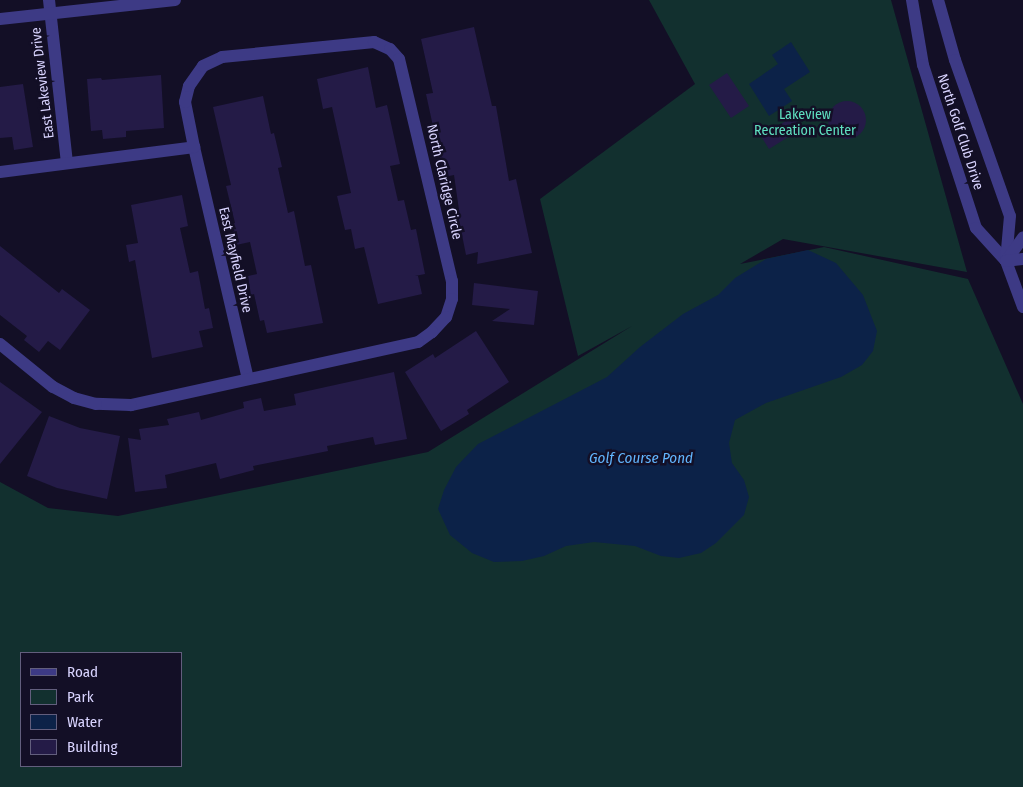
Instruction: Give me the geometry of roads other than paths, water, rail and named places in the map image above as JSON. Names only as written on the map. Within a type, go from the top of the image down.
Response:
[{"type":"street","name":"East Lakeview Drive","points":[[49,0],[67,162]]},
{"type":"street","points":[[0,19],[175,0]]},
{"type":"street","name":"North Golf Club Drive","points":[[912,0],[923,65],[976,228],[1006,261],[1023,307]]},
{"type":"street","name":"North Golf Club Drive","points":[[938,0],[955,60],[1010,216],[1006,261]]},
{"type":"street","name":"North Claridge Circle","points":[[0,344],[52,387],[74,398],[96,404],[131,405],[418,342],[432,332],[446,318],[452,298],[452,281],[399,59],[390,49],[374,42],[222,57],[203,66],[189,86],[185,102],[194,147]]},
{"type":"street","points":[[0,172],[194,147]]},
{"type":"street","name":"East Mayfield Drive","points":[[194,147],[248,379]]},
{"type":"street","points":[[1006,261],[1023,238]]},
{"type":"street","points":[[1006,261],[1023,259]]},
{"type":"water","points":[[791,42],[810,72],[784,89],[792,101],[769,116],[749,84],[778,64],[772,55]]},
{"type":"water","name":"Golf Course Pond","points":[[808,250],[836,263],[863,295],[877,331],[873,351],[862,365],[841,377],[766,403],[735,420],[729,443],[732,463],[744,480],[749,497],[744,515],[716,543],[701,553],[679,558],[661,556],[635,546],[594,542],[566,546],[544,556],[522,561],[494,562],[472,553],[450,535],[438,509],[444,490],[456,467],[478,444],[607,377],[640,347],[683,314],[718,295],[735,278],[766,259]]},
{"type":"park label","name":"Lakeview Recreation Center","points":[[805,124]]}]
